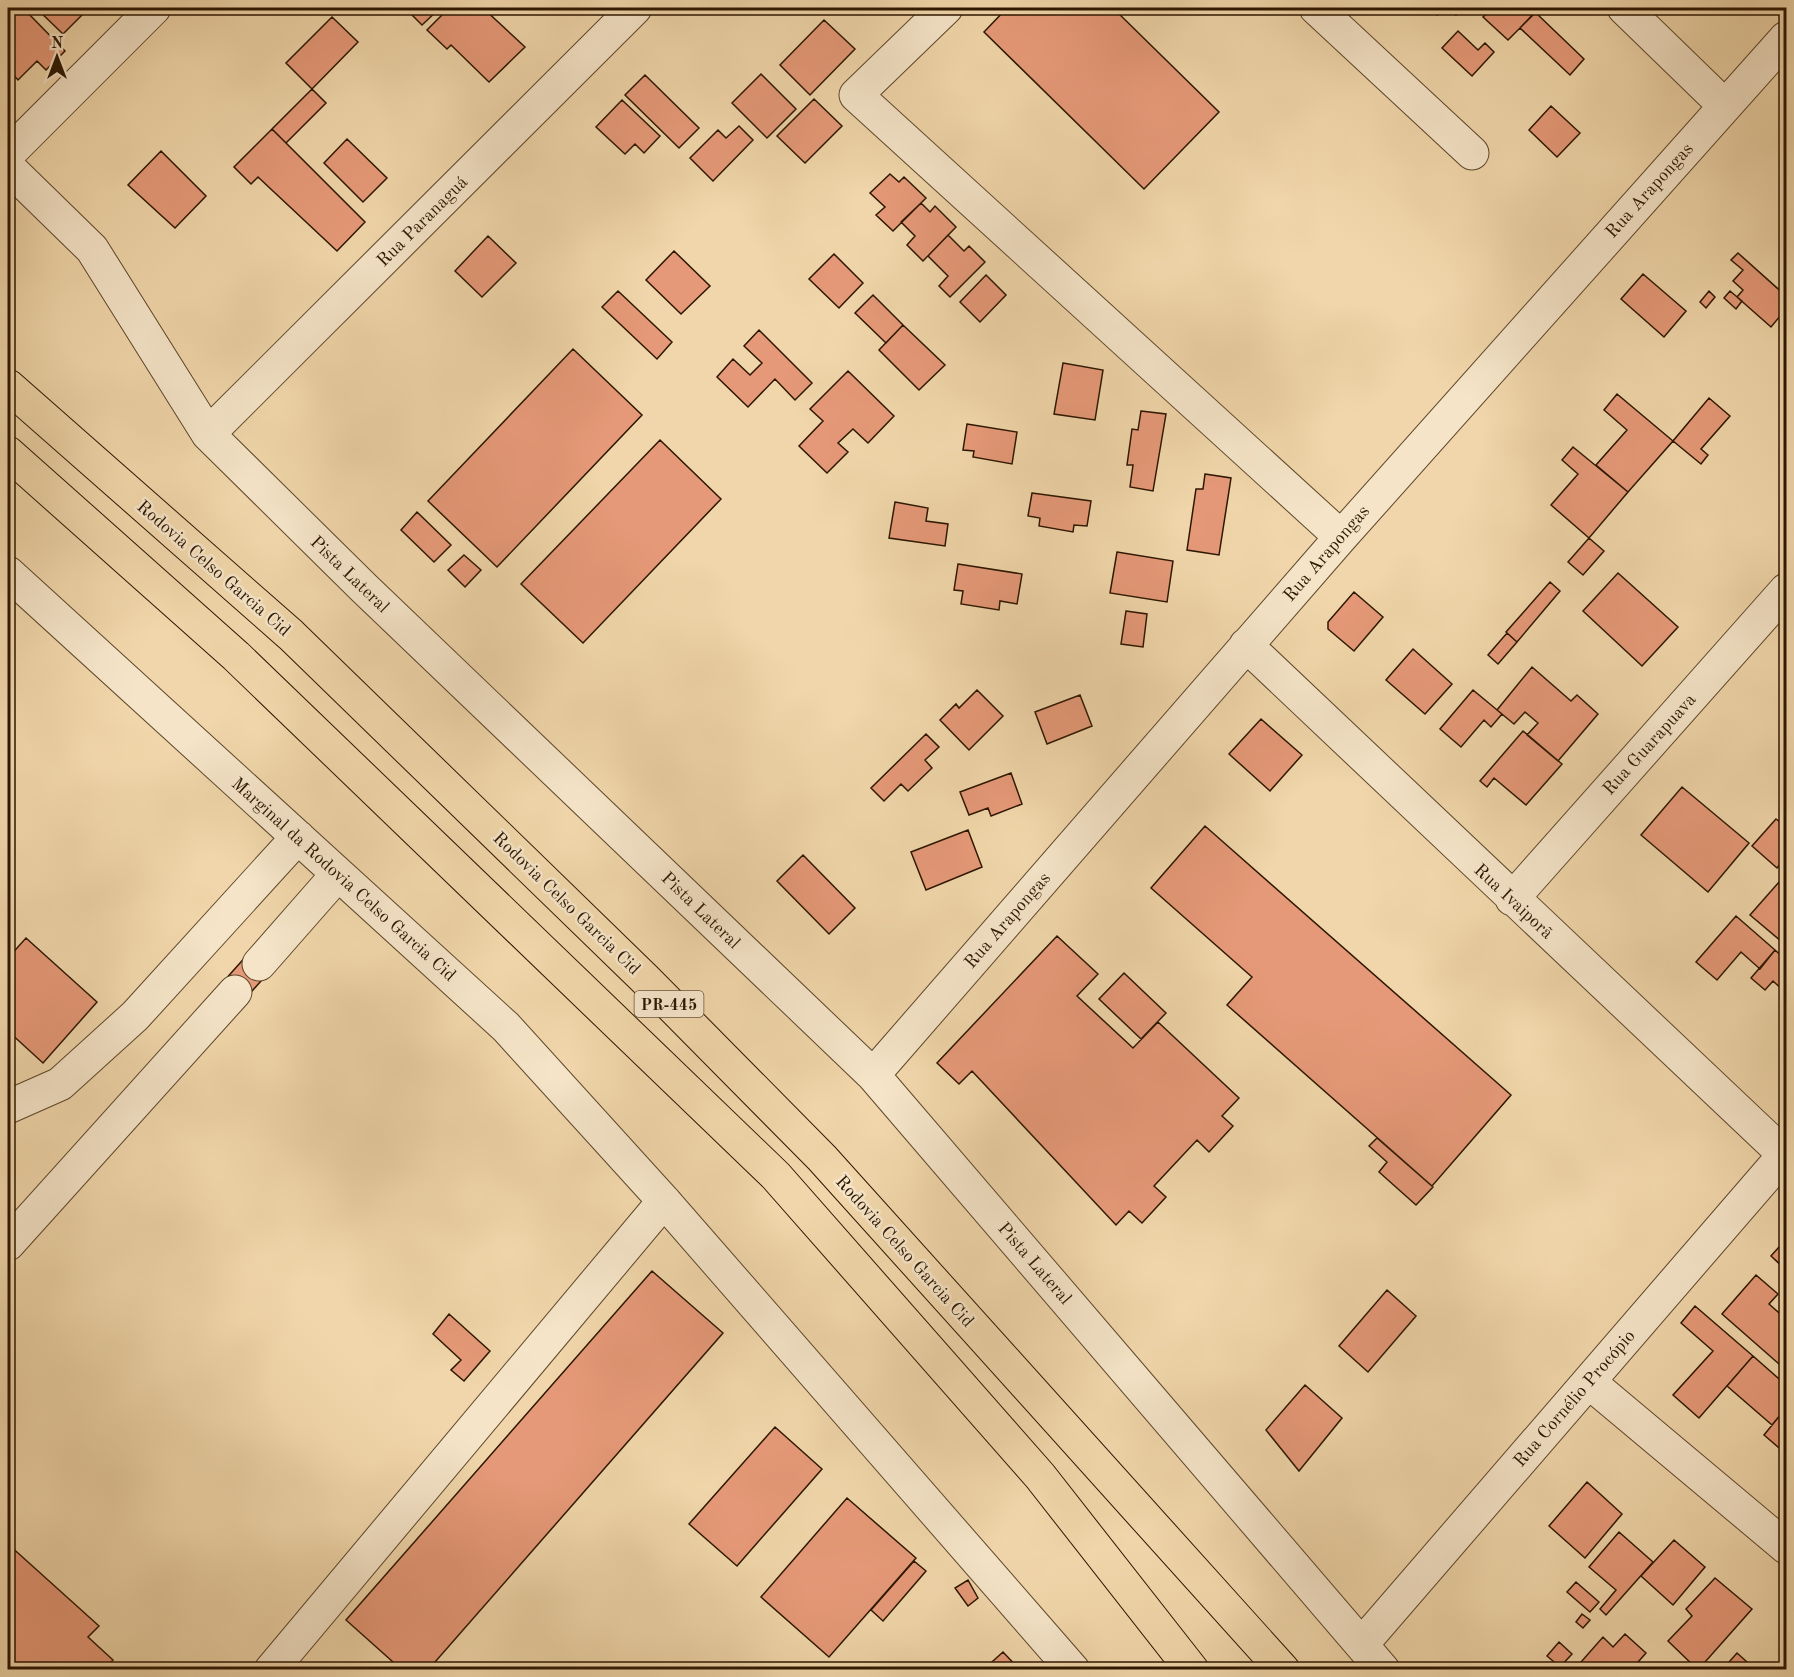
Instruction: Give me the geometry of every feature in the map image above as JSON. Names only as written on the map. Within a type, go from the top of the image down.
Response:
[{"type":"highway","name":"Rodovia Celso Garcia Cid","points":[[8,386],[291,635],[645,979],[822,1158],[1283,1670]]},
{"type":"highway","name":"PR-445","points":[[8,453],[236,656],[776,1176],[1040,1476],[1192,1670]]},
{"type":"street","points":[[8,154],[154,8]]},
{"type":"street","name":"Rua Paranaguá","points":[[208,434],[635,8]]},
{"type":"street","points":[[946,8],[856,94],[1341,537]]},
{"type":"street","points":[[1316,8],[1472,153]]},
{"type":"street","points":[[1624,8],[1725,106]]},
{"type":"street","name":"Rua Arapongas","points":[[873,1075],[1341,537],[1786,38]]},
{"type":"street","name":"Pista Lateral","points":[[8,167],[92,249],[208,434],[373,597],[873,1075],[1383,1670]]},
{"type":"street","name":"Marginal da Rodovia Celso Garcia Cid","points":[[12,588],[298,837],[506,1027],[664,1201]]},
{"type":"street","name":"Rua Guarapuava","points":[[1512,899],[1786,590]]},
{"type":"street","name":"Rua Ivaiporã","points":[[1246,645],[1512,899],[1786,1154]]},
{"type":"street","points":[[8,1107],[60,1084],[135,1016],[298,837]]},
{"type":"street","points":[[259,963],[338,874]]},
{"type":"street","points":[[8,1244],[235,992]]},
{"type":"street","name":"Rua Cornélio Procópio","points":[[1362,1644],[1786,1154]]},
{"type":"street","points":[[271,1670],[664,1201],[1073,1670]]},
{"type":"street","points":[[1589,1382],[1786,1547]]},
{"type":"building","points":[[8,8],[32,8],[27,12],[65,51],[46,70],[37,61],[18,80],[8,69]]},
{"type":"building","points":[[36,8],[77,8],[83,14],[63,34]]},
{"type":"building","points":[[405,8],[440,8],[422,25]]},
{"type":"building","points":[[449,8],[483,8],[525,47],[489,82],[451,45],[447,49],[427,30]]},
{"type":"building","points":[[1007,8],[1113,8],[1219,112],[1144,189],[984,32]]},
{"type":"building","points":[[1429,8],[1444,8],[1437,15]]},
{"type":"building","points":[[1444,8],[1464,8],[1456,15]]},
{"type":"building","points":[[1492,8],[1540,8],[1508,40],[1483,17]]},
{"type":"building","points":[[1535,12],[1584,59],[1570,75],[1520,28]]},
{"type":"building","points":[[332,17],[358,42],[312,89],[286,63]]},
{"type":"building","points":[[824,20],[855,49],[810,95],[780,65]]},
{"type":"building","points":[[1458,31],[1478,50],[1485,43],[1494,52],[1472,76],[1442,48]]},
{"type":"building","points":[[761,74],[796,109],[767,138],[732,103]]},
{"type":"building","points":[[645,75],[699,128],[679,148],[625,95]]},
{"type":"building","points":[[312,89],[326,103],[286,143],[272,129]]},
{"type":"building","points":[[814,99],[842,126],[805,163],[777,136]]},
{"type":"building","points":[[622,100],[660,136],[644,153],[635,144],[625,154],[596,127]]},
{"type":"building","points":[[1551,106],[1580,133],[1557,157],[1529,130]]},
{"type":"building","points":[[739,126],[753,140],[713,181],[690,158],[718,130],[726,138]]},
{"type":"building","points":[[272,129],[365,222],[337,251],[258,177],[251,184],[234,167]]},
{"type":"building","points":[[347,139],[387,178],[363,202],[324,163]]},
{"type":"building","points":[[161,151],[206,196],[175,228],[128,185]]},
{"type":"building","points":[[890,174],[899,182],[904,177],[926,198],[893,231],[876,215],[885,207],[870,193]]},
{"type":"building","points":[[921,203],[930,212],[935,206],[956,227],[923,261],[907,245],[915,236],[901,222]]},
{"type":"building","points":[[948,235],[964,251],[969,246],[985,262],[950,297],[939,286],[948,276],[928,256]]},
{"type":"building","points":[[488,236],[516,263],[482,297],[455,271]]},
{"type":"building","points":[[674,251],[710,286],[681,314],[646,280]]},
{"type":"building","points":[[1738,253],[1786,296],[1786,309],[1771,327],[1737,297],[1743,290],[1733,281],[1743,270],[1731,260]]},
{"type":"building","points":[[834,254],[863,283],[839,308],[809,279]]},
{"type":"building","points":[[1643,274],[1686,311],[1664,337],[1621,299]]},
{"type":"building","points":[[986,275],[1006,295],[980,322],[960,302]]},
{"type":"building","points":[[618,291],[672,342],[657,359],[602,307]]},
{"type":"building","points":[[1709,291],[1715,297],[1706,308],[1700,302]]},
{"type":"building","points":[[1730,291],[1742,301],[1736,309],[1724,298]]},
{"type":"building","points":[[873,295],[903,325],[886,343],[855,313]]},
{"type":"building","points":[[903,325],[945,365],[919,390],[879,350]]},
{"type":"building","points":[[759,330],[812,383],[795,400],[775,379],[748,407],[717,377],[733,359],[750,375],[762,363],[744,346]]},
{"type":"building","points":[[573,349],[642,415],[497,567],[428,501]]},
{"type":"building","points":[[1063,363],[1103,370],[1095,420],[1054,414]]},
{"type":"building","points":[[848,371],[894,416],[868,443],[853,429],[838,443],[848,452],[827,473],[799,446],[823,421],[810,409]]},
{"type":"building","points":[[1617,394],[1673,441],[1628,492],[1596,465],[1627,430],[1604,410]]},
{"type":"building","points":[[1709,398],[1730,416],[1701,449],[1708,455],[1701,464],[1673,441]]},
{"type":"building","points":[[1141,411],[1166,414],[1153,491],[1130,487],[1133,465],[1127,465],[1132,429],[1138,430]]},
{"type":"building","points":[[967,424],[1017,432],[1012,464],[973,457],[974,451],[963,450]]},
{"type":"building","points":[[660,440],[721,499],[583,643],[521,584]]},
{"type":"building","points":[[1573,447],[1628,492],[1589,538],[1551,505],[1578,474],[1562,460]]},
{"type":"building","points":[[1205,474],[1231,478],[1219,555],[1187,550],[1196,489],[1203,489]]},
{"type":"building","points":[[1032,493],[1091,501],[1087,526],[1074,525],[1073,532],[1039,526],[1040,518],[1028,516]]},
{"type":"building","points":[[895,502],[928,508],[926,521],[948,524],[945,546],[889,538]]},
{"type":"building","points":[[417,512],[451,545],[434,562],[401,530]]},
{"type":"building","points":[[1589,538],[1604,551],[1583,575],[1568,562]]},
{"type":"building","points":[[1117,552],[1173,561],[1167,602],[1110,593]]},
{"type":"building","points":[[464,555],[481,570],[465,587],[448,570]]},
{"type":"building","points":[[958,564],[1022,574],[1017,604],[1000,601],[999,610],[961,604],[963,591],[954,590]]},
{"type":"building","points":[[1618,573],[1678,627],[1642,666],[1583,611]]},
{"type":"building","points":[[1550,582],[1560,591],[1517,642],[1506,632]]},
{"type":"building","points":[[1354,592],[1383,617],[1354,651],[1328,629],[1328,622]]},
{"type":"building","points":[[1126,611],[1147,614],[1143,647],[1121,644]]},
{"type":"building","points":[[1507,633],[1517,642],[1498,664],[1488,655]]},
{"type":"building","points":[[1413,649],[1452,684],[1425,714],[1386,680]]},
{"type":"building","points":[[1532,667],[1571,701],[1577,695],[1598,714],[1558,761],[1527,735],[1538,723],[1525,712],[1514,724],[1497,710]]},
{"type":"building","points":[[977,690],[1003,716],[969,750],[940,720],[956,704],[959,708]]},
{"type":"building","points":[[1473,690],[1502,714],[1491,727],[1484,720],[1461,747],[1440,729]]},
{"type":"building","points":[[1080,695],[1092,726],[1047,744],[1035,712]]},
{"type":"building","points":[[1261,719],[1302,755],[1270,791],[1229,754]]},
{"type":"building","points":[[1523,731],[1562,764],[1526,805],[1494,778],[1487,787],[1480,781]]},
{"type":"building","points":[[926,734],[939,747],[925,760],[932,768],[908,791],[901,784],[884,801],[871,788]]},
{"type":"building","points":[[1011,773],[1022,804],[991,816],[988,808],[969,815],[960,792]]},
{"type":"building","points":[[1682,787],[1749,843],[1708,892],[1641,835]]},
{"type":"building","points":[[1776,819],[1786,826],[1786,857],[1777,868],[1752,846]]},
{"type":"building","points":[[1205,826],[1511,1095],[1432,1186],[1227,1005],[1252,977],[1151,888]]},
{"type":"building","points":[[968,830],[982,867],[926,890],[911,852]]},
{"type":"building","points":[[803,855],[855,908],[829,934],[777,881]]},
{"type":"building","points":[[1779,882],[1786,889],[1786,938],[1782,942],[1750,915]]},
{"type":"building","points":[[1736,916],[1775,950],[1760,969],[1741,952],[1717,980],[1696,962]]},
{"type":"building","points":[[1057,936],[1098,974],[1077,996],[1133,1048],[1158,1022],[1239,1098],[1222,1116],[1233,1126],[1209,1152],[1197,1140],[1154,1186],[1166,1197],[1142,1223],[1129,1211],[1116,1225],[972,1071],[959,1084],[937,1063]]},
{"type":"building","points":[[26,938],[97,1002],[43,1063],[8,1031],[8,958]]},
{"type":"building","points":[[1775,950],[1786,960],[1786,993],[1773,981],[1765,990],[1751,978]]},
{"type":"building","points":[[248,954],[269,972],[244,1000],[224,981]]},
{"type":"building","points":[[1124,973],[1166,1013],[1141,1039],[1099,999]]},
{"type":"building","points":[[1377,1138],[1433,1187],[1416,1205],[1379,1172],[1387,1162],[1369,1146]]},
{"type":"building","points":[[1786,1239],[1786,1270],[1771,1256]]},
{"type":"building","points":[[652,1271],[723,1333],[428,1670],[402,1670],[346,1620]]},
{"type":"building","points":[[1756,1275],[1778,1294],[1769,1304],[1786,1319],[1786,1355],[1779,1364],[1722,1314]]},
{"type":"building","points":[[1387,1290],[1416,1316],[1368,1372],[1339,1346]]},
{"type":"building","points":[[1695,1306],[1753,1356],[1699,1418],[1673,1395],[1713,1351],[1681,1323]]},
{"type":"building","points":[[449,1314],[490,1351],[464,1381],[451,1370],[461,1360],[433,1334]]},
{"type":"building","points":[[1753,1356],[1786,1385],[1786,1408],[1772,1425],[1727,1386]]},
{"type":"building","points":[[1305,1385],[1342,1418],[1299,1471],[1266,1430]]},
{"type":"building","points":[[1786,1408],[1786,1454],[1764,1435]]},
{"type":"building","points":[[775,1427],[822,1469],[737,1566],[689,1524]]},
{"type":"building","points":[[1587,1482],[1622,1514],[1585,1558],[1549,1526]]},
{"type":"building","points":[[847,1498],[916,1558],[829,1657],[761,1597]]},
{"type":"building","points":[[1619,1532],[1653,1562],[1606,1615],[1600,1609],[1616,1590],[1589,1567]]},
{"type":"building","points":[[1674,1540],[1705,1567],[1673,1605],[1641,1576]]},
{"type":"building","points":[[8,1544],[99,1626],[88,1637],[113,1660],[104,1670],[8,1670]]},
{"type":"building","points":[[914,1561],[926,1571],[883,1621],[871,1610]]},
{"type":"building","points":[[1715,1578],[1752,1609],[1698,1670],[1668,1641],[1692,1616],[1686,1609]]},
{"type":"building","points":[[968,1580],[978,1598],[968,1606],[955,1588]]},
{"type":"building","points":[[1576,1582],[1599,1602],[1590,1612],[1567,1592]]},
{"type":"building","points":[[1582,1614],[1590,1620],[1583,1628],[1576,1622]]},
{"type":"building","points":[[1625,1634],[1646,1653],[1631,1670],[1574,1670],[1603,1637],[1613,1647]]},
{"type":"building","points":[[1559,1642],[1572,1654],[1560,1667],[1547,1656]]},
{"type":"building","points":[[1003,1652],[1020,1670],[983,1670]]},
{"type":"building","points":[[1737,1653],[1756,1670],[1722,1670]]}]
